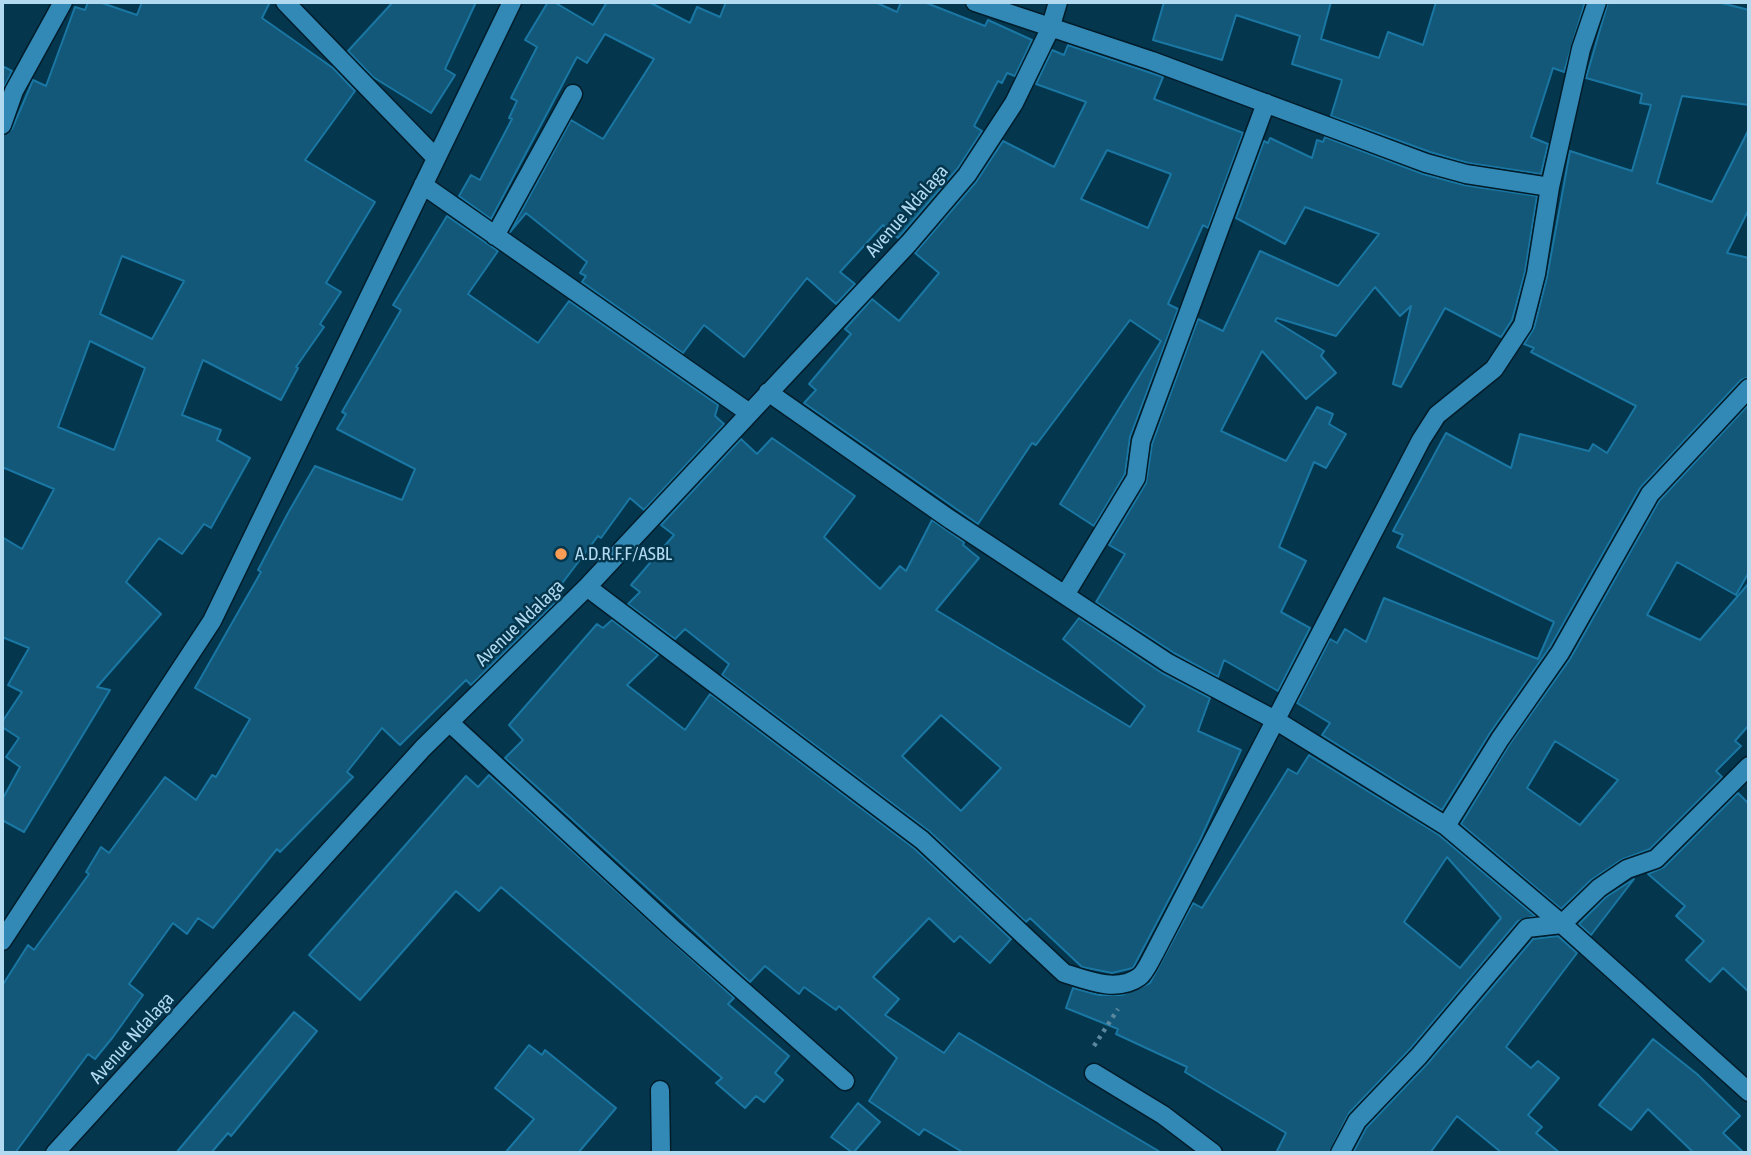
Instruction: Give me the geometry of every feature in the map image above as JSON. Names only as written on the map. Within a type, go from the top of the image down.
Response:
[{"type":"street","points":[[2,125],[14,91],[63,2]]},
{"type":"street","points":[[285,2],[436,158]]},
{"type":"street","points":[[2,941],[212,621],[512,2]]},
{"type":"street","points":[[975,2],[1266,103],[1426,163],[1466,174],[1550,187]]},
{"type":"street","name":"Avenue Ndalaga","points":[[55,1153],[449,722],[587,587],[908,243],[967,175],[1014,103],[1050,29],[1058,2]]},
{"type":"street","points":[[587,587],[922,840],[1064,973],[1092,982],[1116,985],[1139,977],[1154,954],[1277,721],[1421,440],[1437,415],[1494,369],[1513,344],[1522,325],[1536,274],[1550,187],[1580,48],[1597,2]]},
{"type":"street","points":[[495,236],[573,94]]},
{"type":"street","points":[[1065,595],[1136,478],[1141,441],[1266,103]]},
{"type":"street","points":[[423,185],[748,412]]},
{"type":"street","points":[[1446,825],[1500,739],[1560,653],[1650,494],[1749,388]]},
{"type":"street","points":[[768,392],[940,512],[1168,663],[1277,721],[1446,825],[1562,924],[1749,1092]]},
{"type":"street","points":[[449,722],[674,930],[845,1081]]},
{"type":"street","points":[[1340,1153],[1356,1121],[1419,1056],[1527,928],[1562,924],[1600,888],[1627,869],[1656,859],[1749,766]]},
{"type":"street","points":[[1094,1073],[1163,1115],[1213,1153]]},
{"type":"street","points":[[660,1090],[661,1153]]},
{"type":"path","points":[[1094,1073],[1090,1052],[1139,977]]},
{"type":"building","points":[[88,2],[99,2],[137,15],[142,2],[270,2],[262,18],[333,68],[355,91],[305,160],[375,202],[326,283],[341,292],[320,324],[324,327],[296,367],[298,368],[281,400],[203,360],[182,415],[221,430],[217,440],[250,458],[211,528],[204,524],[182,554],[159,538],[126,582],[161,614],[97,687],[110,690],[24,832],[2,820],[2,800],[20,767],[6,757],[19,738],[2,727],[2,722],[22,692],[8,685],[29,648],[2,637],[2,537],[22,549],[54,489],[2,467],[2,136],[12,129],[33,80],[46,86],[75,7],[85,10]],"holes":[[[122,256],[184,281],[152,339],[100,314]],[[90,341],[145,368],[114,450],[58,427]]]},
{"type":"building","points":[[393,2],[476,2],[445,69],[455,75],[431,113],[373,77],[348,51]]},
{"type":"building","points":[[548,2],[554,2],[593,25],[607,2],[649,2],[690,23],[697,7],[720,17],[726,2],[875,2],[897,12],[901,2],[924,2],[985,26],[988,20],[1032,40],[1015,76],[1007,73],[1002,83],[998,81],[974,126],[982,131],[958,168],[898,238],[883,225],[840,272],[855,284],[836,304],[807,278],[744,357],[704,325],[683,353],[582,282],[586,276],[580,273],[587,262],[526,213],[510,232],[571,120],[603,139],[654,59],[605,34],[587,63],[577,57],[491,219],[459,196],[471,175],[480,180],[512,119],[509,118],[517,101],[511,98],[537,47],[525,40]]},
{"type":"building","points":[[1164,2],[1331,2],[1321,39],[1379,58],[1388,32],[1423,45],[1436,2],[1585,2],[1564,72],[1553,68],[1531,137],[1548,144],[1541,174],[1468,163],[1331,116],[1342,80],[1292,64],[1300,36],[1236,15],[1222,60],[1153,40]]},
{"type":"building","points":[[1608,2],[1718,2],[1749,10],[1749,105],[1682,96],[1657,183],[1712,202],[1749,129],[1749,209],[1727,253],[1749,258],[1749,377],[1741,380],[1640,488],[1550,647],[1490,733],[1442,810],[1322,735],[1330,723],[1297,703],[1330,639],[1337,643],[1345,629],[1366,642],[1384,598],[1538,659],[1554,622],[1397,547],[1403,535],[1393,531],[1446,433],[1511,468],[1520,434],[1589,451],[1593,444],[1607,453],[1636,406],[1531,352],[1534,348],[1524,344],[1534,328],[1547,277],[1570,151],[1632,171],[1651,105],[1640,103],[1642,94],[1586,78]]},
{"type":"building","points":[[1068,45],[1163,77],[1154,99],[1243,133],[1208,228],[1203,225],[1168,304],[1178,309],[1130,437],[1125,474],[1094,526],[1060,504],[1161,341],[1130,320],[1036,445],[1032,443],[978,524],[804,403],[816,390],[809,384],[851,334],[845,329],[872,299],[899,321],[939,273],[915,253],[976,182],[1003,141],[1054,167],[1086,102],[1036,84],[1052,50],[1064,55]],"holes":[[[1107,150],[1171,174],[1148,228],[1081,199]]]},
{"type":"building","points":[[2,66],[12,71],[2,92]]},
{"type":"building","points":[[1325,137],[1423,174],[1464,185],[1537,196],[1525,272],[1512,320],[1501,337],[1445,308],[1401,387],[1393,384],[1411,306],[1400,316],[1375,287],[1336,336],[1277,318],[1275,321],[1324,351],[1321,356],[1336,373],[1306,399],[1262,351],[1221,431],[1286,461],[1317,407],[1333,414],[1329,424],[1346,434],[1326,468],[1314,462],[1279,547],[1306,561],[1281,612],[1310,628],[1278,691],[1224,660],[1218,677],[1174,653],[1096,602],[1125,554],[1109,545],[1146,483],[1152,444],[1198,319],[1223,331],[1260,251],[1338,286],[1379,234],[1305,207],[1285,244],[1236,218],[1264,141],[1268,143],[1270,138],[1312,158],[1317,140],[1323,142]]},
{"type":"building","points":[[447,216],[498,251],[468,294],[538,343],[569,301],[718,405],[715,416],[724,424],[644,510],[630,498],[554,594],[559,597],[556,602],[471,685],[466,680],[400,745],[382,728],[347,772],[353,777],[280,852],[277,849],[213,928],[198,918],[187,934],[173,923],[129,984],[143,995],[113,1037],[95,1059],[88,1054],[15,1153],[2,1153],[2,986],[28,945],[34,950],[89,874],[86,872],[101,847],[109,853],[165,777],[196,800],[212,775],[216,777],[250,719],[195,688],[261,572],[258,570],[315,466],[402,500],[415,469],[337,429],[346,414],[342,412],[401,310],[393,305]]},
{"type":"building","points":[[1749,404],[1749,572],[1736,595],[1677,562],[1647,615],[1700,640],[1749,583],[1749,725],[1735,741],[1741,746],[1716,771],[1722,777],[1650,849],[1621,860],[1591,880],[1561,909],[1461,824],[1509,745],[1570,659],[1659,501]],"holes":[[[1555,741],[1618,780],[1580,825],[1527,788]]]},
{"type":"building","points":[[772,438],[855,496],[824,537],[880,589],[900,566],[906,571],[932,520],[964,542],[963,545],[979,558],[936,610],[1130,727],[1145,706],[1063,639],[1079,618],[1162,673],[1210,698],[1198,731],[1241,750],[1200,840],[1133,968],[1112,973],[1082,967],[1030,918],[1026,922],[929,831],[722,675],[729,664],[685,629],[675,639],[628,604],[640,592],[631,585],[674,535],[661,525],[741,439],[757,454]],"holes":[[[941,715],[1001,768],[961,811],[902,756]]]},
{"type":"building","points":[[612,620],[658,655],[627,685],[685,730],[710,694],[915,849],[1011,939],[990,963],[960,936],[954,942],[929,918],[873,977],[899,999],[885,1015],[944,1053],[959,1033],[1162,1153],[964,1153],[924,1129],[919,1135],[869,1101],[897,1058],[839,1006],[836,1010],[804,987],[799,994],[765,966],[750,982],[505,758],[523,740],[509,725],[597,624],[603,628]]},
{"type":"building","points":[[1309,755],[1439,835],[1535,916],[1518,921],[1411,1048],[1349,1113],[1329,1153],[1276,1153],[1286,1133],[1185,1072],[1187,1067],[1116,1034],[1118,1029],[1066,1008],[1073,988],[1099,995],[1122,995],[1150,983],[1193,903],[1202,908],[1288,769],[1297,774]],"holes":[[[1447,857],[1501,918],[1460,968],[1404,922]]]},
{"type":"building","points":[[489,775],[734,998],[728,1004],[789,1056],[775,1073],[783,1080],[764,1102],[756,1096],[745,1108],[716,1083],[722,1078],[501,887],[479,911],[456,891],[360,1000],[309,955],[466,776],[478,787]]},
{"type":"building","points":[[1738,793],[1749,804],[1749,992],[1723,968],[1710,982],[1686,960],[1704,941],[1676,916],[1685,906],[1648,874],[1664,867]]},
{"type":"building","points":[[1634,879],[1591,935],[1579,924],[1606,897]]},
{"type":"building","points":[[1558,936],[1577,953],[1506,1047],[1531,1068],[1538,1061],[1559,1078],[1528,1115],[1542,1127],[1536,1133],[1560,1153],[1502,1153],[1457,1116],[1430,1153],[1353,1153],[1366,1128],[1428,1063],[1533,939]]},
{"type":"building","points":[[294,1012],[317,1031],[231,1136],[228,1133],[211,1153],[176,1153]]},
{"type":"building","points":[[1653,1039],[1697,1074],[1740,1116],[1723,1133],[1744,1153],[1694,1153],[1648,1109],[1631,1130],[1599,1105]]},
{"type":"building","points":[[529,1045],[542,1055],[545,1050],[616,1108],[578,1153],[505,1153],[534,1119],[495,1088]]},
{"type":"building","points":[[858,1103],[880,1122],[853,1153],[831,1137]]},
{"type":"place","name":"A.D.R.F.F/ASBL","points":[[561,554]]}]
